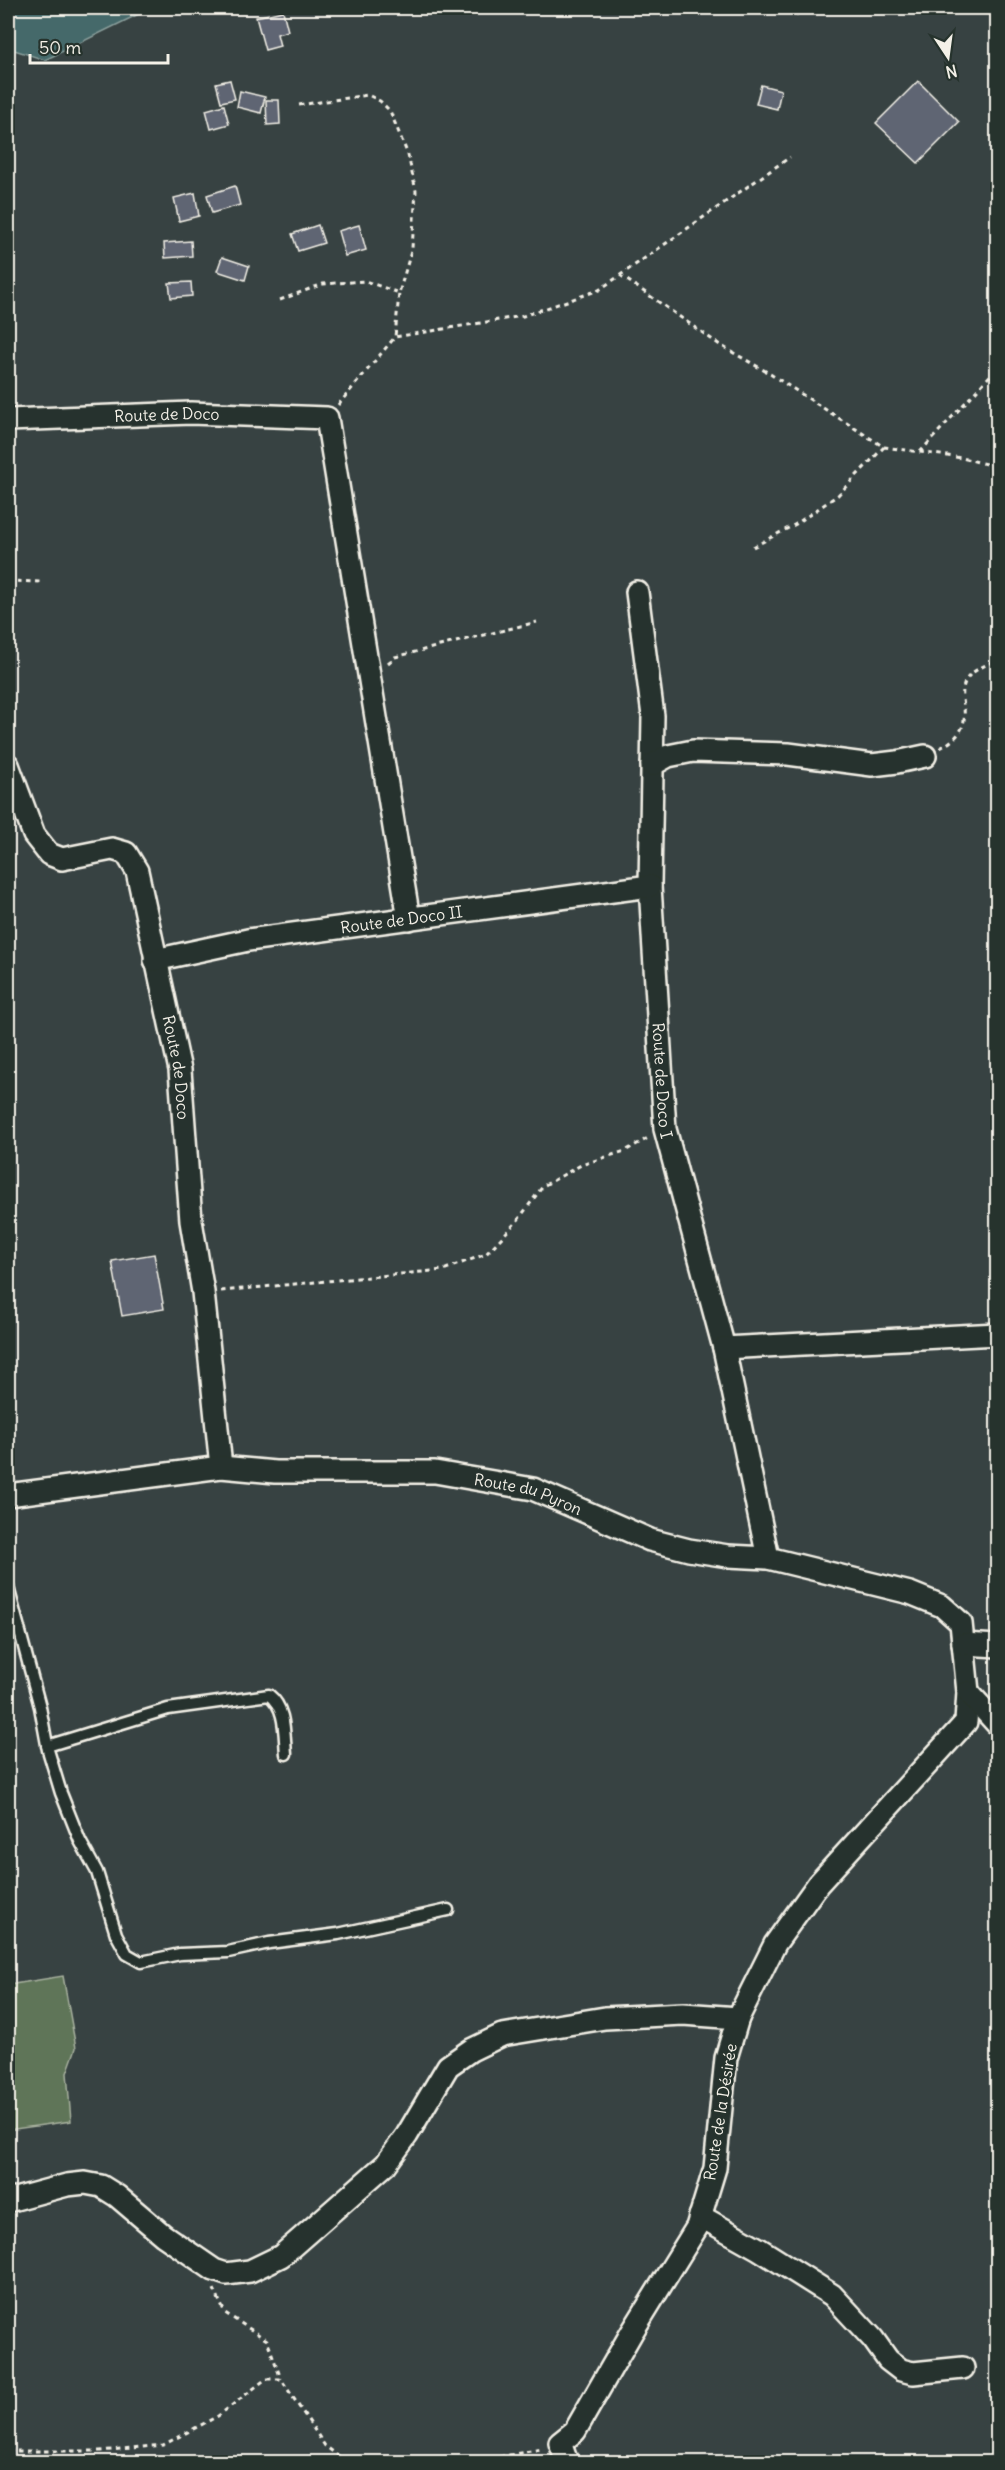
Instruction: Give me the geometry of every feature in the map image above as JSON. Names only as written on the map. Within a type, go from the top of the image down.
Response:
[{"type":"street","name":"Route de Doco","points":[[8,420],[191,412],[327,418]]},
{"type":"street","points":[[327,418],[409,919]]},
{"type":"street","name":"Route de Doco I","points":[[637,592],[652,703],[650,886],[665,1129],[724,1348],[768,1558]]},
{"type":"street","points":[[652,765],[668,756],[693,751],[788,754],[872,765],[925,756]]},
{"type":"street","name":"Route de Doco","points":[[8,765],[34,835],[50,854],[62,859],[112,849],[126,853],[137,871],[180,1070],[191,1221],[203,1292],[220,1467]]},
{"type":"street","name":"Route de Doco II","points":[[156,960],[248,940],[650,886]]},
{"type":"street","points":[[724,1348],[998,1334]]},
{"type":"street","name":"Route du Pyron","points":[[8,1495],[220,1467],[275,1472],[435,1472],[486,1479],[533,1489],[660,1543],[728,1556],[768,1558],[910,1593],[942,1606],[961,1623],[968,1692]]},
{"type":"street","points":[[963,1644],[998,1646]]},
{"type":"street","points":[[968,1692],[998,1725]]},
{"type":"street","name":"Route de la Désirée","points":[[563,2453],[632,2332],[697,2228],[715,2168],[726,2058],[738,2018],[775,1944],[818,1884],[966,1722],[968,1692]]},
{"type":"street","points":[[8,2201],[67,2185],[85,2183],[101,2186],[214,2270],[226,2274],[250,2271],[281,2256],[386,2164],[413,2126],[448,2066],[471,2050],[502,2035],[605,2018],[683,2014],[738,2018]]},
{"type":"street","points":[[700,2216],[759,2249],[832,2295],[873,2339],[888,2360],[900,2370],[913,2373],[963,2368]]},
{"type":"lane","points":[[8,1587],[40,1707],[47,1746],[61,1793],[96,1872],[116,1934],[127,1954],[141,1962],[180,1954],[228,1952],[269,1943],[338,1934],[448,1910]]},
{"type":"lane","points":[[47,1746],[168,1709],[269,1695],[278,1702],[281,1711],[286,1754]]},
{"type":"path","points":[[299,105],[368,95],[380,101],[390,111],[408,155],[416,191],[412,248],[399,293],[395,337],[327,418]]},
{"type":"path","points":[[395,337],[523,316],[599,290],[790,157]]},
{"type":"path","points":[[620,275],[720,345],[767,372],[884,447],[998,466]]},
{"type":"path","points":[[280,300],[322,284],[365,280],[399,293]]},
{"type":"path","points":[[920,452],[998,367]]},
{"type":"path","points":[[753,547],[796,525],[838,495],[884,447]]},
{"type":"path","points":[[8,581],[40,582]]},
{"type":"path","points":[[370,678],[395,657],[537,622]]},
{"type":"path","points":[[925,756],[956,740],[965,717],[962,692],[969,676],[998,659]]},
{"type":"path","points":[[203,1292],[443,1270],[486,1254],[518,1220],[543,1186],[581,1166],[625,1151],[665,1129]]},
{"type":"path","points":[[199,2259],[225,2313],[267,2340],[281,2379],[325,2446],[347,2463]]},
{"type":"path","points":[[8,2451],[100,2451],[163,2445],[218,2416],[266,2379],[281,2379]]},
{"type":"path","points":[[472,2463],[535,2451],[563,2453]]},
{"type":"green space","points":[[63,1976],[76,2048],[67,2073],[71,2121],[8,2130],[8,1985]]},
{"type":"water","points":[[8,8],[151,8],[45,60],[8,48]]},
{"type":"building","points":[[788,8],[803,8],[797,15]]},
{"type":"building","points":[[283,11],[288,31],[277,34],[280,46],[265,50],[256,17]]},
{"type":"building","points":[[230,80],[235,99],[221,102],[216,83]]},
{"type":"building","points":[[918,81],[959,122],[918,163],[876,123]]},
{"type":"building","points":[[761,85],[781,90],[777,109],[756,104]]},
{"type":"building","points":[[240,91],[265,97],[261,113],[237,107]]},
{"type":"building","points":[[266,100],[279,100],[280,124],[267,125]]},
{"type":"building","points":[[224,105],[229,124],[211,129],[206,110]]},
{"type":"building","points":[[235,186],[240,205],[212,213],[207,195]]},
{"type":"building","points":[[195,193],[199,216],[179,221],[174,198]]},
{"type":"building","points":[[318,225],[324,243],[298,251],[292,234]]},
{"type":"building","points":[[359,225],[366,250],[345,256],[338,231]]},
{"type":"building","points":[[191,241],[192,256],[165,258],[164,243]]},
{"type":"building","points":[[222,257],[249,266],[245,280],[217,271]]},
{"type":"building","points":[[191,282],[192,296],[171,298],[169,283]]},
{"type":"building","points":[[154,1254],[164,1309],[122,1316],[112,1261]]}]
